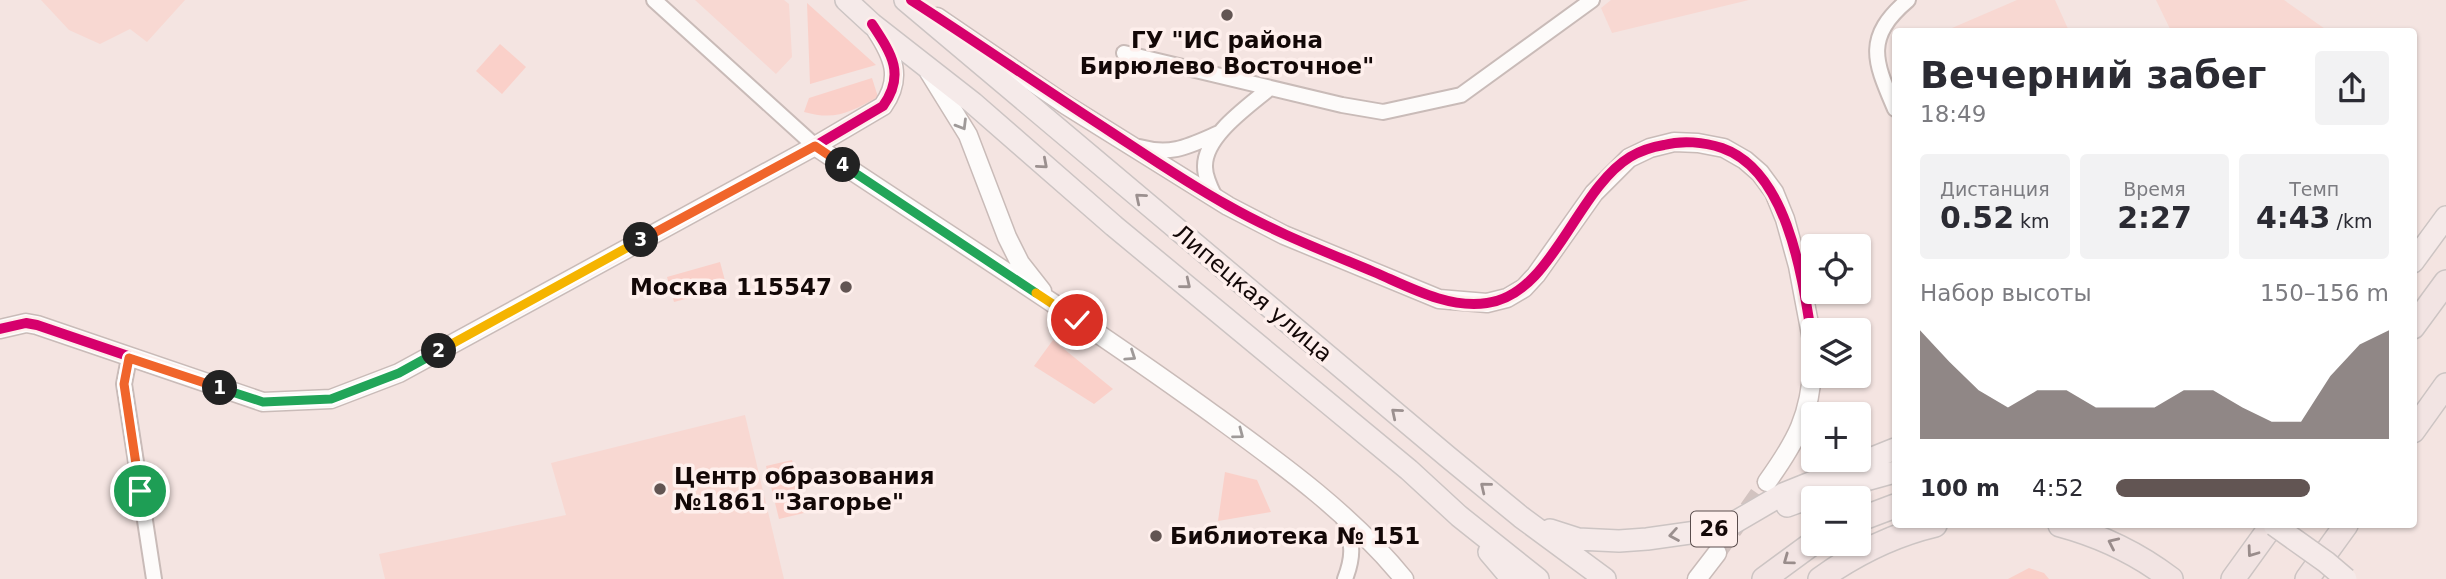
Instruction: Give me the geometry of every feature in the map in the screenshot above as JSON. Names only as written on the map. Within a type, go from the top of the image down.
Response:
[{"type":"highway","points":[[2417,322],[2446,282]]},
{"type":"highway","points":[[2417,425],[2446,385]]},
{"type":"highway","points":[[1871,515],[1892,507]]},
{"type":"highway","points":[[1820,579],[1859,553],[1925,528]]},
{"type":"highway","points":[[2069,528],[2113,543],[2166,575]]},
{"type":"highway","points":[[2233,579],[2271,528]]},
{"type":"highway","points":[[2307,579],[2344,528]]},
{"type":"highway","points":[[1764,579],[1801,552]]},
{"type":"main road","name":"Липецкая улица","points":[[846,0],[872,24],[973,103],[1114,226],[1409,470],[1459,516],[1538,579]]},
{"type":"main road","name":"Липецкая улица","points":[[905,0],[1521,517],[1605,579]]},
{"type":"main road","points":[[2417,257],[2446,217]]},
{"type":"main road","name":"26","points":[[1521,517],[1578,540],[1647,540],[1724,528],[1783,494],[1892,450]]},
{"type":"main road","points":[[1724,528],[1837,488],[1892,473]]},
{"type":"main road","points":[[1459,516],[1512,579]]},
{"type":"main road","points":[[2277,528],[2346,579]]},
{"type":"street","points":[[654,0],[815,146],[1162,377],[1231,427],[1343,517],[1376,547],[1404,579]]},
{"type":"street","points":[[911,0],[1216,199],[1284,235],[1438,299],[1487,303],[1507,298],[1524,288],[1594,193],[1629,158],[1650,148],[1674,142],[1724,148],[1745,160],[1760,173],[1774,192],[1798,265],[1808,318]]},
{"type":"street","points":[[1124,54],[1383,112],[1461,95],[1592,0]]},
{"type":"street","points":[[1892,102],[1878,67],[1877,48],[1889,20],[1908,0]]},
{"type":"street","points":[[0,329],[26,323],[37,325],[263,402],[331,399],[399,373],[875,112],[890,97],[896,79],[887,46],[872,24]]},
{"type":"street","points":[[926,66],[968,135],[1007,237],[1020,263],[1044,293],[1077,320]]},
{"type":"street","points":[[1216,199],[1205,167],[1209,148],[1220,132],[1270,88]]},
{"type":"street","points":[[1130,145],[1155,151],[1175,151],[1220,132]]},
{"type":"street","points":[[129,358],[124,384],[154,579]]},
{"type":"street","points":[[1767,482],[1793,446],[1802,423],[1810,388]]},
{"type":"street","points":[[1343,517],[1351,540],[1353,557],[1345,579]]},
{"type":"street","points":[[1697,579],[1717,553]]},
{"type":"shaded area","points":[[41,0],[185,0],[147,42],[130,29],[100,44],[69,30]]},
{"type":"shaded area","points":[[695,0],[784,0],[789,4],[792,57],[776,74]]},
{"type":"shaded area","points":[[1611,0],[1749,0],[1612,33],[1601,8]]},
{"type":"shaded area","points":[[2017,0],[2055,0],[2068,28],[1952,28]]},
{"type":"shaded area","points":[[2156,0],[2284,0],[2324,28],[2170,28]]},
{"type":"shaded area","points":[[807,3],[876,65],[810,84]]},
{"type":"shaded area","points":[[500,44],[526,67],[502,94],[476,71]]},
{"type":"shaded area","points":[[872,78],[878,97],[859,107],[842,114],[825,116],[804,112],[809,98]]},
{"type":"shaded area","points":[[720,262],[727,288],[674,302],[667,277]]},
{"type":"shaded area","points":[[1053,340],[1113,389],[1094,404],[1034,366]]},
{"type":"shaded area","name":"Центр образования №1861 \"Загорье\"","points":[[745,415],[784,579],[385,579],[379,554],[566,515],[551,463]]},
{"type":"shaded area","points":[[792,460],[804,513],[779,519],[766,466]]},
{"type":"shaded area","points":[[1225,472],[1257,480],[1271,512],[1218,521]]},
{"type":"shaded area","points":[[2029,568],[2044,573],[2049,579],[2008,579]]},
{"type":"tunnel","points":[[1717,553],[1767,482]]},
{"type":"cycle path","points":[[911,0],[1168,170],[1245,215],[1415,290],[1458,303],[1487,303],[1510,296],[1529,281],[1547,262],[1611,172],[1630,157],[1651,148],[1686,142],[1722,148],[1745,161],[1764,180],[1778,205],[1798,262],[1808,318]]},
{"type":"cycle path","points":[[0,329],[26,323],[37,325],[263,402],[331,399],[399,373],[815,146],[883,106],[894,84],[895,74],[890,54],[872,24]]},
{"type":"place","name":"ГУ \"ИС района Бирюлево Восточное\"","points":[[1227,15]]},
{"type":"place","name":"Москва 115547","points":[[846,287]]},
{"type":"place","name":"Центр образования №1861 \"Загорье\"","points":[[660,489]]},
{"type":"place","name":"Библиотека № 151","points":[[1156,536]]},
{"type":"route","points":[[140,491],[124,384],[129,358],[263,402],[331,399],[399,373],[815,146],[1077,320]]}]
